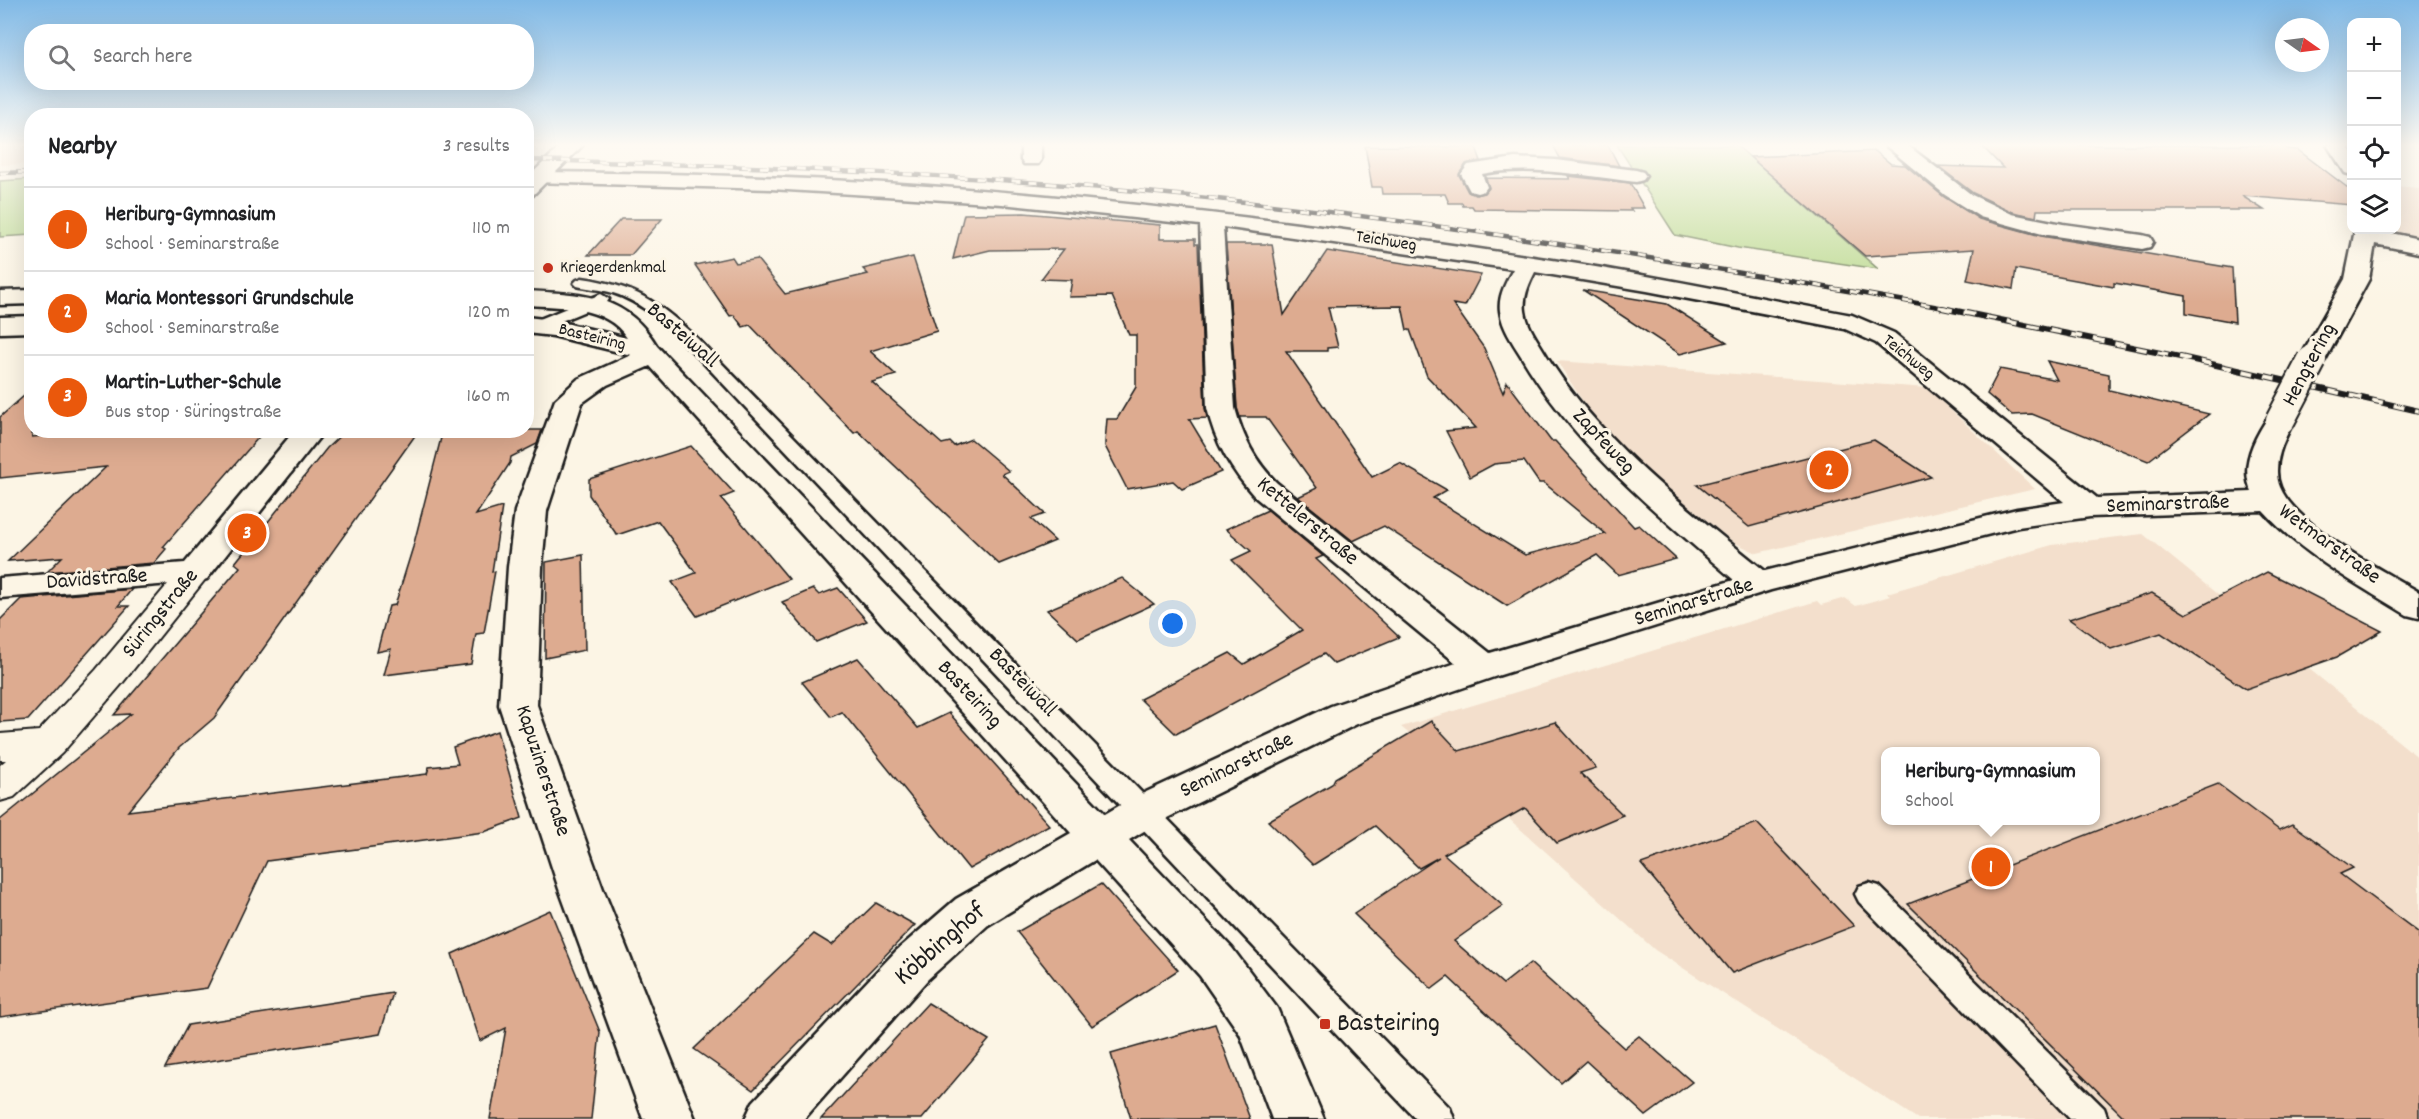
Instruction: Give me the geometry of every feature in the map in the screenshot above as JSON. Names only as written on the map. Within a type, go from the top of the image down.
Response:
[{"type":"street","name":"Teichweg","points":[[983,197],[1210,219],[1354,237],[1615,277],[1852,323],[1885,338],[2090,508]]},
{"type":"street","points":[[1965,197],[1986,212],[2005,219],[2142,242]]},
{"type":"street","name":"Kettelerstraße","points":[[1210,219],[1221,408],[1226,433],[1247,471],[1266,490],[1484,667]]},
{"type":"street","name":"Hengtering","points":[[2271,501],[2264,485],[2268,442],[2357,279],[2366,234]]},
{"type":"street","points":[[2374,234],[2419,246]]},
{"type":"street","name":"Zapfeweg","points":[[1527,264],[1513,294],[1513,319],[1539,366],[1591,432],[1648,490],[1759,583]]},
{"type":"street","name":"Basteiring","points":[[534,299],[571,301],[584,294],[632,326],[651,353],[1216,962],[1260,1023],[1298,1119]]},
{"type":"street","points":[[0,298],[24,297]]},
{"type":"street","points":[[0,325],[24,324]]},
{"type":"street","name":"Basteiring","points":[[534,326],[553,328],[651,353]]},
{"type":"street","name":"Kapuzinerstraße","points":[[651,353],[591,382],[579,389],[569,400],[531,511],[525,567],[518,705],[582,889],[669,1119]]},
{"type":"street","name":"Süringstraße","points":[[0,787],[49,744],[108,678],[304,438]]},
{"type":"street","name":"Seminarstraße","points":[[1144,811],[1344,715],[1484,667],[1798,572],[2017,518],[2090,508],[2271,501]]},
{"type":"street","name":"Wetmarstraße","points":[[2271,501],[2287,518],[2319,543],[2365,575],[2419,607]]},
{"type":"street","name":"Davidstraße","points":[[0,588],[195,572]]},
{"type":"street","points":[[0,747],[49,744]]},
{"type":"street","name":"Köbbinghof","points":[[771,1119],[912,965],[972,912],[1144,811]]},
{"type":"lane","name":"Basteiwall","points":[[584,294],[621,291],[638,298],[727,376],[1438,1119]]},
{"type":"lane","name":"Basteiring","points":[[534,324],[584,294]]},
{"type":"lane","points":[[1869,894],[2092,1119]]},
{"type":"shaded area","points":[[2401,197],[2419,197],[2419,242],[2400,238]]},
{"type":"shaded area","points":[[1557,361],[1927,388],[2035,489],[1757,553],[1733,542],[1621,451],[1589,411]]},
{"type":"shaded area","points":[[2143,534],[2419,758],[2419,1119],[1918,1119],[1655,950],[1469,783],[1401,727],[1817,601],[1821,605],[1845,598],[1856,606],[1890,596],[1887,593],[2052,545]]},
{"type":"green space","points":[[0,197],[24,197],[24,235],[0,237]]},
{"type":"green space","points":[[1651,197],[1796,197],[1878,269],[1738,248],[1675,235]]},
{"type":"building","points":[[1446,197],[1638,197],[1644,208],[1630,208],[1632,211],[1474,209],[1472,206],[1463,206],[1462,203],[1449,203]]},
{"type":"building","points":[[1797,197],[1944,197],[1979,219],[2041,236],[2232,268],[2235,322],[2186,313],[2186,296],[2114,283],[2114,287],[2016,269],[2013,289],[1967,280],[1974,249],[1865,256]]},
{"type":"building","points":[[1982,197],[2244,197],[2264,210],[2037,210],[2036,217],[2013,212]]},
{"type":"building","points":[[2257,197],[2347,197],[2347,205]]},
{"type":"building","points":[[1024,213],[1160,225],[1160,239],[1195,239],[1195,244],[1198,244],[1207,418],[1189,419],[1221,472],[1182,489],[1173,481],[1127,489],[1105,442],[1107,419],[1117,419],[1136,387],[1136,335],[1129,335],[1112,296],[1069,297],[1072,280],[1041,279],[1064,249],[990,250],[953,259],[964,214]]},
{"type":"building","points":[[621,219],[662,219],[631,255],[588,255]]},
{"type":"building","points":[[1226,244],[1272,244],[1284,315],[1327,251],[1481,275],[1465,306],[1453,304],[1484,348],[1503,393],[1507,382],[1551,441],[1555,441],[1634,527],[1639,525],[1676,559],[1618,575],[1597,555],[1507,606],[1384,526],[1353,541],[1298,497],[1317,488],[1266,417],[1240,417],[1237,408]],"holes":[[[1402,306],[1407,330],[1410,330],[1427,376],[1476,428],[1446,431],[1470,477],[1494,464],[1524,461],[1539,483],[1544,483],[1606,534],[1525,555],[1433,498],[1447,490],[1400,463],[1372,477],[1286,351],[1327,351],[1327,348],[1338,347],[1328,307]]]},
{"type":"building","points":[[732,257],[736,263],[757,259],[785,294],[868,274],[863,269],[913,257],[937,331],[870,351],[896,375],[872,382],[942,444],[950,442],[954,446],[971,439],[1009,471],[1002,474],[1045,514],[1031,519],[1055,541],[999,564],[858,431],[854,433],[750,325],[743,327],[734,315],[730,316],[695,265]]},
{"type":"building","points":[[1583,290],[1667,304],[1727,342],[1680,354]]},
{"type":"building","points":[[2047,361],[2109,374],[2109,390],[2209,414],[2148,461],[2032,414],[2012,415],[1987,394],[2000,369],[2057,380]]},
{"type":"building","points":[[24,396],[24,438],[258,438],[163,547],[166,549],[154,563],[47,572],[62,557],[8,561],[106,467],[0,478],[0,417]]},
{"type":"building","points":[[534,430],[542,430],[537,444],[511,457],[510,463],[476,515],[502,507],[492,572],[495,571],[484,633],[476,634],[471,664],[384,675],[391,649],[377,652],[389,606],[395,605],[413,547],[441,438],[534,438]]},
{"type":"building","points":[[338,438],[413,438],[214,718],[179,748],[128,811],[427,774],[429,767],[458,764],[453,747],[497,731],[522,818],[484,832],[267,861],[207,988],[0,1017],[0,820],[131,714],[114,715],[240,567],[235,563],[327,448]]},
{"type":"building","points":[[1874,440],[1931,477],[1749,527],[1697,485]]},
{"type":"building","points":[[691,446],[734,493],[721,498],[789,579],[697,616],[672,582],[696,573],[658,521],[617,535],[589,495],[589,479]]},
{"type":"building","points":[[1268,510],[1323,556],[1316,559],[1399,637],[1334,664],[1324,654],[1176,734],[1140,699],[1230,653],[1244,664],[1302,630],[1232,560],[1251,551],[1226,529]]},
{"type":"building","points":[[583,555],[585,650],[545,658],[546,562]]},
{"type":"building","points":[[2267,572],[2382,631],[2337,657],[2246,689],[2161,633],[2111,649],[2069,619],[2152,593],[2186,614]]},
{"type":"building","points":[[1122,578],[1154,604],[1078,639],[1047,610]]},
{"type":"building","points":[[838,588],[867,621],[816,642],[782,602],[813,589],[819,595]]},
{"type":"building","points":[[132,589],[118,606],[129,606],[28,720],[0,722],[0,620],[21,599]]},
{"type":"building","points":[[858,658],[918,728],[949,713],[1049,825],[969,869],[842,712],[831,717],[802,682]]},
{"type":"building","points":[[1431,721],[1459,751],[1555,722],[1596,768],[1580,773],[1623,815],[1557,843],[1525,808],[1444,854],[1503,906],[1454,941],[1503,984],[1530,963],[1624,1048],[1639,1036],[1692,1082],[1646,1116],[1586,1061],[1561,1083],[1448,977],[1432,989],[1354,914],[1439,857],[1419,868],[1375,826],[1313,865],[1268,821],[1332,784],[1335,778]]},
{"type":"building","points":[[2218,784],[2279,830],[2292,824],[2353,868],[2340,874],[2419,933],[2419,1119],[2126,1119],[1908,904]]},
{"type":"building","points":[[1757,823],[1854,926],[1732,973],[1641,864]]},
{"type":"building","points":[[1101,884],[1178,970],[1092,1026],[1017,932]]},
{"type":"building","points":[[876,903],[915,925],[753,1090],[694,1049],[814,934],[832,945]]},
{"type":"building","points":[[550,910],[600,1032],[591,1119],[490,1119],[506,1028],[480,1041],[452,954]]},
{"type":"building","points":[[393,993],[380,1034],[165,1068],[188,1025]]},
{"type":"building","points":[[928,1003],[989,1040],[922,1119],[821,1119]]},
{"type":"building","points":[[1215,1024],[1250,1119],[1131,1119],[1111,1054]]},
{"type":"railway","points":[[1197,197],[1422,224],[1599,250],[1950,309]]},
{"type":"railway","points":[[1942,308],[2185,358],[2419,411]]},
{"type":"place","name":"Kriegerdenkmal","points":[[548,268]]},
{"type":"place","name":"Maria Montessori Grundschule","points":[[1829,470]]},
{"type":"place","name":"Martin-Luther-Schule","points":[[247,533]]},
{"type":"place","name":"Heriburg-Gymnasium","points":[[1991,867]]},
{"type":"place","name":"Basteiring","points":[[1325,1024]]}]
